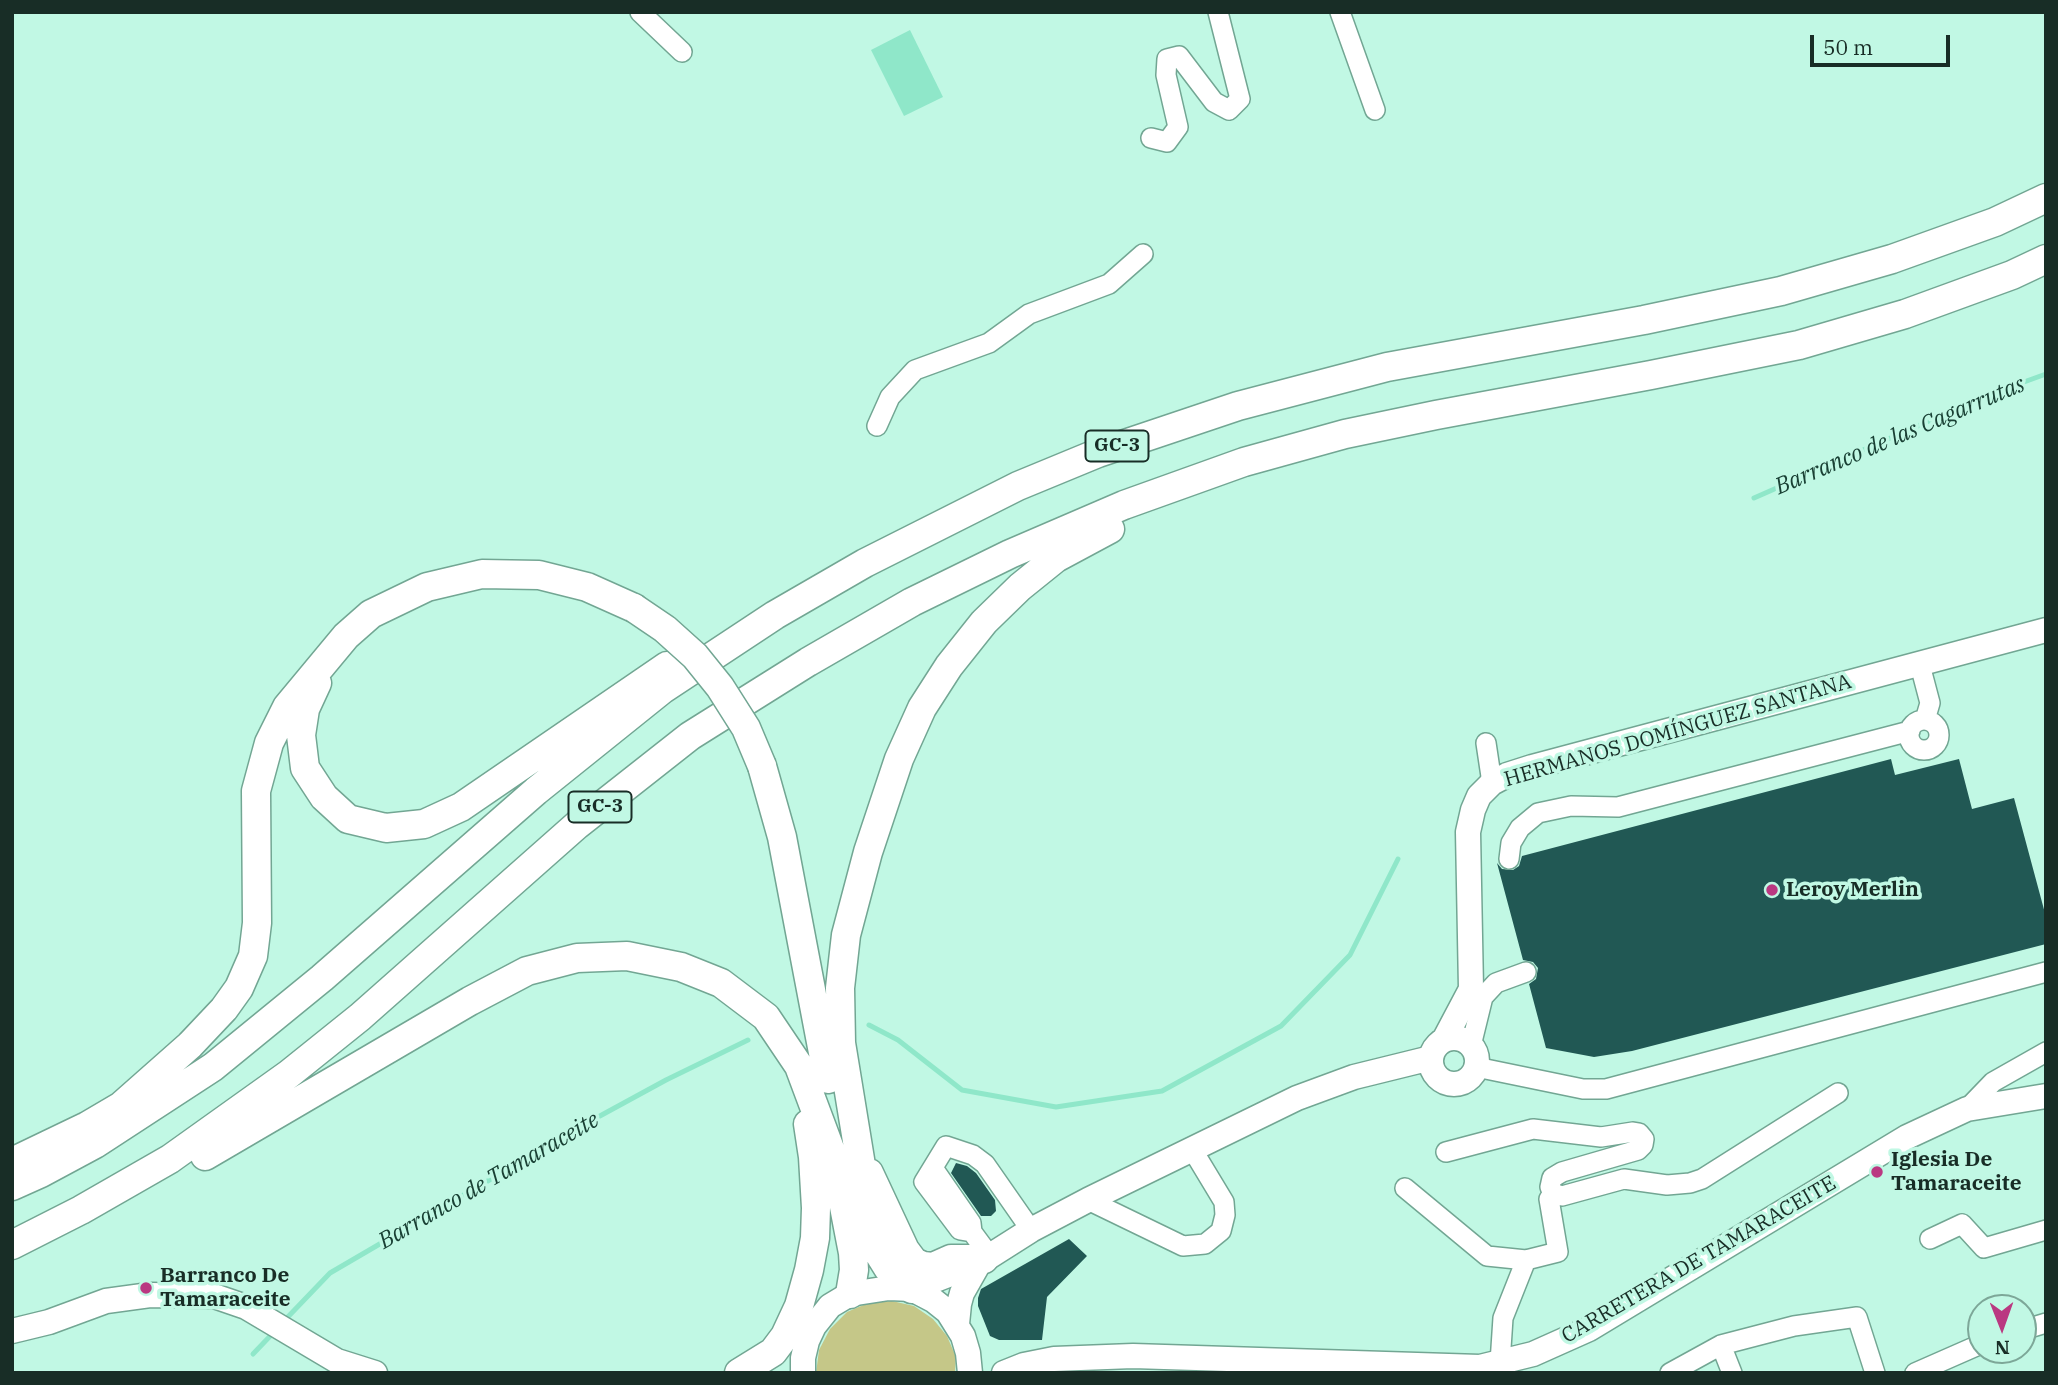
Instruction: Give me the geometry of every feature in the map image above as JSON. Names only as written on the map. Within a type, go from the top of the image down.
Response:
[{"type":"highway","name":"GC-3","points":[[12,1185],[95,1144],[213,1067],[322,978],[536,791],[663,689],[775,615],[865,563],[1018,486],[1098,453],[1238,406],[1387,367],[1644,320],[1781,291],[1892,259],[1994,222],[2046,198]]},
{"type":"highway","name":"GC-3","points":[[12,1245],[81,1210],[170,1159],[289,1074],[360,1017],[576,825],[691,736],[808,662],[912,602],[1010,554],[1124,505],[1244,462],[1345,434],[1798,345],[1905,314],[2011,275],[2046,259]]},
{"type":"highway","points":[[850,1294],[854,1269],[840,988],[846,934],[867,852],[899,759],[922,708],[948,666],[984,622],[1020,587],[1056,558],[1099,533],[1197,493],[1244,462]]},
{"type":"highway","points":[[346,636],[316,684],[305,709],[301,735],[305,768],[324,797],[348,819],[386,828],[424,824],[461,807],[645,680],[860,545],[1018,486]]},
{"type":"highway","points":[[12,1162],[87,1126],[121,1106],[190,1045],[224,1009],[239,988],[253,956],[257,923],[256,792],[269,743],[287,707],[346,636],[371,614],[428,587],[482,574],[539,575],[587,587],[634,608],[665,629],[695,656],[720,687],[746,728],[762,766],[782,836],[848,1163],[876,1185],[905,1250],[914,1262],[933,1267],[951,1259],[984,1259]]},
{"type":"highway","points":[[12,1261],[108,1212],[470,1001],[527,971],[577,958],[627,956],[681,967],[721,984],[766,1017],[799,1066],[866,1196],[867,1216]]},
{"type":"highway","points":[[739,1373],[773,1352],[785,1336],[799,1306],[809,1270],[815,1238],[816,1208],[813,1157],[799,1066]]},
{"type":"highway","points":[[841,1137],[848,1150],[859,1198],[878,1252],[888,1268],[913,1289]]},
{"type":"main road","name":"HERMANOS DOMÍNGUEZ SANTANA","points":[[1438,1049],[1471,989],[1468,832],[1476,803],[1492,783],[1532,767],[2046,631]]},
{"type":"main road","points":[[797,1368],[814,1326],[830,1306],[850,1294],[875,1289],[913,1289],[930,1282],[984,1259],[1088,1200],[1327,1085],[1438,1049],[1458,1038],[1474,1056],[1467,1079],[1453,1084],[1434,1072],[1438,1049]]},
{"type":"main road","name":"CARRETERA DE TAMARACEITE","points":[[1004,1373],[1024,1365],[1054,1359],[1133,1356],[1487,1368],[1533,1354],[1589,1329],[1908,1137],[1967,1109],[2046,1096]]},
{"type":"main road","points":[[957,1324],[962,1293],[984,1259]]},
{"type":"main road","points":[[913,1289],[933,1300],[948,1312],[957,1324],[968,1353],[970,1373]]},
{"type":"main road","points":[[12,1331],[49,1322],[84,1307],[128,1297],[200,1294],[229,1299],[319,1352],[375,1373]]},
{"type":"street","points":[[640,12],[682,51]]},
{"type":"street","points":[[1151,138],[1167,142],[1178,127],[1166,75],[1167,59],[1179,56],[1214,102],[1229,110],[1240,99],[1219,12]]},
{"type":"street","points":[[1340,12],[1375,110]]},
{"type":"street","points":[[877,426],[890,397],[915,370],[989,343],[1029,314],[1110,284],[1143,254]]},
{"type":"street","points":[[1509,859],[1511,842],[1520,828],[1538,813],[1571,806],[1618,807],[1918,725],[1930,703],[1920,665]]},
{"type":"street","points":[[1486,743],[1492,783]]},
{"type":"street","points":[[1471,989],[1500,968],[1525,966],[1496,983],[1483,997],[1474,1056],[1583,1089],[1606,1089],[2046,972]]},
{"type":"street","points":[[1967,1109],[1993,1082],[2046,1052]]},
{"type":"street","points":[[1446,1152],[1533,1129],[1601,1137],[1633,1132],[1640,1133],[1644,1139],[1638,1150],[1562,1172],[1552,1178],[1549,1187],[1553,1193],[1562,1196],[1624,1179],[1667,1185],[1690,1183],[1702,1179],[1838,1093]]},
{"type":"street","points":[[984,1259],[972,1232],[960,1230],[924,1182],[946,1146],[973,1155],[996,1177],[1031,1230]]},
{"type":"street","points":[[1088,1200],[1183,1246],[1205,1244],[1221,1231],[1225,1215],[1224,1202],[1192,1149]]},
{"type":"street","points":[[1405,1188],[1487,1256],[1526,1260],[1558,1252],[1549,1199],[1553,1193]]},
{"type":"street","points":[[1930,1239],[1962,1224],[1984,1248],[2046,1230]]},
{"type":"street","points":[[1487,1368],[1526,1260]]},
{"type":"street","points":[[1670,1373],[1721,1345],[1794,1326],[1857,1317],[1875,1373]]},
{"type":"street","points":[[1721,1345],[1732,1373]]},
{"type":"street","points":[[1919,1372],[1967,1350]]},
{"type":"shaded area","points":[[910,30],[943,97],[904,116],[871,50]]},
{"type":"shaded area","points":[[892,1301],[914,1306],[933,1319],[947,1336],[956,1357],[955,1373],[816,1373],[819,1350],[830,1329],[847,1312],[868,1303]]},
{"type":"building","name":"Leroy Merlin","points":[[1891,759],[1895,775],[1959,759],[1972,809],[2014,798],[2046,917],[2046,944],[1632,1051],[1594,1057],[1546,1048],[1529,984],[1536,979],[1538,968],[1533,962],[1523,960],[1497,863],[1502,869],[1513,870],[1519,866],[1522,856]]},
{"type":"building","points":[[956,1163],[967,1166],[976,1173],[995,1200],[996,1211],[991,1216],[981,1216],[951,1173]]},
{"type":"building","points":[[1069,1239],[1087,1256],[1047,1297],[1042,1340],[999,1340],[990,1336],[978,1306],[981,1289]]},
{"type":"waterway","name":"Barranco de las Cagarrutas","points":[[1754,498],[1988,395],[2046,374]]},
{"type":"waterway","name":"Barranco de las Cagarrutas","points":[[869,1025],[898,1040],[962,1090],[1056,1107],[1162,1091],[1281,1026],[1350,955],[1398,859]]},
{"type":"waterway","name":"Barranco de Tamaraceite","points":[[283,1322],[330,1273],[587,1123],[748,1040]]},
{"type":"waterway","name":"Barranco de Tamaraceite","points":[[253,1354],[274,1332]]},
{"type":"place","name":"Leroy Merlin","points":[[1772,890]]},
{"type":"place","name":"Iglesia De Tamaraceite","points":[[1877,1172]]},
{"type":"place","name":"Barranco De Tamaraceite","points":[[146,1288]]}]
